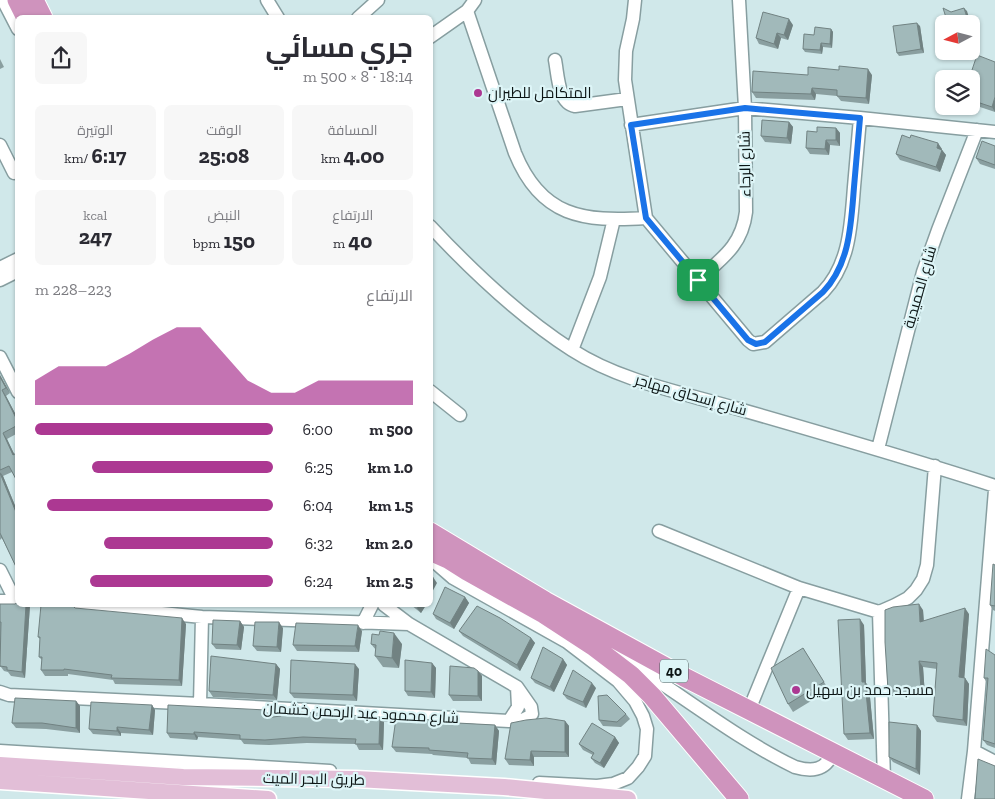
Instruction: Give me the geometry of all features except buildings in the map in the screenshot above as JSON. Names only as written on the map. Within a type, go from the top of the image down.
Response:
[{"type":"highway","points":[[17,0],[24,15]]},
{"type":"highway","points":[[34,0],[41,15]]},
{"type":"highway","name":"40","points":[[433,534],[545,601],[684,677],[924,799]]},
{"type":"highway","name":"40","points":[[433,552],[563,627],[631,675],[652,696],[734,794]]},
{"type":"main road","name":"طريق البحر الميت","points":[[0,765],[183,777],[356,779],[494,786],[628,799]]},
{"type":"main road","points":[[5,783],[268,799]]},
{"type":"street","points":[[3,0],[15,23]]},
{"type":"street","points":[[267,0],[276,15]]},
{"type":"street","points":[[361,15],[378,0]]},
{"type":"street","points":[[635,0],[624,66],[627,99],[646,218],[748,340],[756,344],[765,342],[831,285],[839,269],[850,236],[860,118]]},
{"type":"street","name":"شارع الرجاء","points":[[698,280],[733,248],[744,223],[745,108],[739,0]]},
{"type":"street","points":[[433,35],[471,5],[515,153],[522,171],[534,188],[547,201],[563,210],[588,217],[614,219],[646,218]]},
{"type":"street","points":[[555,60],[563,98],[570,105],[575,106],[627,99]]},
{"type":"street","points":[[631,125],[745,108],[995,132]]},
{"type":"street","name":"شارع الحميدية","points":[[878,449],[923,272],[976,130]]},
{"type":"street","points":[[0,145],[14,173]]},
{"type":"street","points":[[572,350],[600,276],[614,219]]},
{"type":"street","name":"شارع إسحاق مهاجر","points":[[433,229],[500,296],[536,325],[572,350],[597,364],[638,380],[878,449],[995,486]]},
{"type":"street","points":[[0,268],[15,260]]},
{"type":"street","points":[[0,280],[15,272]]},
{"type":"street","points":[[0,357],[15,386]]},
{"type":"street","points":[[433,393],[460,415]]},
{"type":"street","points":[[659,531],[799,588],[879,612],[908,598],[923,579],[927,565],[935,466]]},
{"type":"street","points":[[968,799],[974,752],[995,490]]},
{"type":"street","points":[[0,752],[597,786],[613,784],[628,778],[646,756],[647,729],[643,716],[626,689],[567,642],[453,578],[433,561]]},
{"type":"street","points":[[0,570],[15,598]]},
{"type":"street","points":[[749,710],[799,588]]},
{"type":"street","points":[[0,602],[15,600]]},
{"type":"street","points":[[127,607],[202,617],[409,624]]},
{"type":"street","points":[[363,623],[371,607]]},
{"type":"street","points":[[387,607],[409,624]]},
{"type":"street","points":[[879,612],[884,780]]},
{"type":"street","points":[[200,704],[202,617]]},
{"type":"street","name":"شارع محمود عبد الرحمن خشمان","points":[[0,692],[9,695],[509,721],[518,707],[516,687],[409,624]]},
{"type":"street","points":[[563,627],[591,639],[640,668],[729,729],[795,767],[808,771],[820,768],[830,760],[833,752]]},
{"type":"street","points":[[974,752],[995,762]]},
{"type":"place","name":"المتكامل للطيران","points":[[478,93]]},
{"type":"place","name":"مسجد حمد بن سهيل","points":[[796,690]]},
{"type":"route","points":[[745,108],[860,118],[850,236],[839,269],[831,285],[765,342],[753,344],[698,280],[646,218],[631,125],[745,108]]}]
